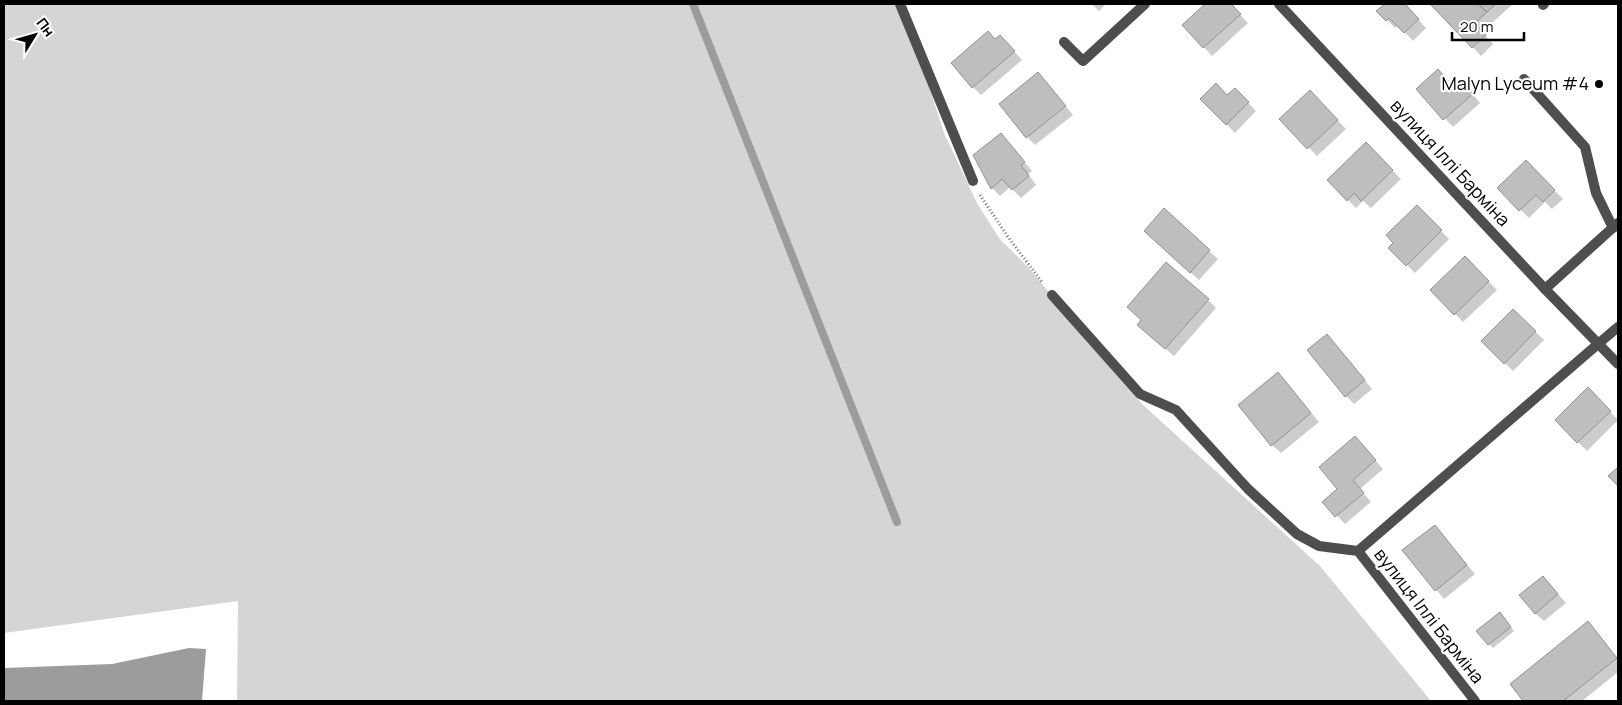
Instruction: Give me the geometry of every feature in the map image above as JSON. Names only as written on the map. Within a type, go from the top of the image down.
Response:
[{"type":"street","points":[[900,4],[973,181]]},
{"type":"street","points":[[1064,42],[1083,61],[1145,4]]},
{"type":"street","name":"вулиця Іллі Барміна","points":[[1279,4],[1545,289],[1618,364]]},
{"type":"street","points":[[1524,79],[1585,147],[1596,193],[1616,225],[1545,289]]},
{"type":"street","name":"вулиця Іллі Барміна","points":[[1052,295],[1140,394],[1176,410],[1248,489],[1297,534],[1319,546],[1358,551],[1475,701]]},
{"type":"street","points":[[1598,344],[1618,327]]},
{"type":"street","name":"вулиця Іллі Барміна","points":[[1358,551],[1598,344]]},
{"type":"path","points":[[973,181],[1008,237],[1052,295]]},
{"type":"shaded area","points":[[4,4],[900,4],[916,46],[944,133],[977,203],[999,238],[1029,268],[1142,404],[1320,566],[1431,701],[237,701],[238,601],[4,633]]},
{"type":"shaded area","points":[[189,648],[206,649],[202,701],[4,701],[4,668],[112,664]]},
{"type":"building","points":[[1205,4],[1231,4],[1241,14],[1203,48],[1182,25]]},
{"type":"building","points":[[1385,4],[1405,4],[1419,19],[1404,33],[1389,18],[1386,21],[1376,11]]},
{"type":"building","points":[[1478,4],[1487,12],[1475,23],[1486,35],[1472,48],[1431,5]]},
{"type":"building","points":[[1478,4],[1496,4],[1487,12]]},
{"type":"building","points":[[988,31],[995,39],[1000,35],[1015,51],[972,88],[951,63]]},
{"type":"building","points":[[1438,69],[1455,89],[1462,82],[1473,94],[1443,120],[1416,89]]},
{"type":"building","points":[[1038,72],[1066,106],[1026,138],[999,104]]},
{"type":"building","points":[[1216,83],[1227,95],[1235,88],[1249,102],[1226,125],[1200,99]]},
{"type":"building","points":[[1310,90],[1338,120],[1307,149],[1279,119]]},
{"type":"building","points":[[1001,133],[1025,162],[1021,165],[1029,176],[1012,190],[1002,179],[991,189],[973,155]]},
{"type":"building","points":[[1366,142],[1393,170],[1361,201],[1354,193],[1347,201],[1327,180]]},
{"type":"building","points":[[1526,160],[1555,190],[1543,202],[1536,195],[1519,211],[1497,188]]},
{"type":"building","points":[[1417,205],[1442,230],[1406,266],[1388,248],[1393,243],[1386,235]]},
{"type":"building","points":[[1164,208],[1210,250],[1190,273],[1144,231]]},
{"type":"building","points":[[1465,256],[1489,281],[1454,315],[1430,290]]},
{"type":"building","points":[[1166,262],[1209,299],[1165,349],[1137,325],[1141,320],[1127,307]]},
{"type":"building","points":[[1513,309],[1536,331],[1504,364],[1481,341]]},
{"type":"building","points":[[1327,334],[1365,380],[1345,397],[1307,350]]},
{"type":"building","points":[[1278,372],[1311,413],[1271,446],[1238,405]]},
{"type":"building","points":[[1588,387],[1611,411],[1577,443],[1555,420]]},
{"type":"building","points":[[1355,436],[1376,460],[1353,480],[1364,493],[1335,517],[1322,502],[1337,489],[1319,467]]},
{"type":"building","points":[[1618,467],[1618,486],[1608,476]]},
{"type":"building","points":[[1435,525],[1467,565],[1435,591],[1402,550]]},
{"type":"building","points":[[1543,576],[1558,594],[1535,614],[1519,595]]},
{"type":"building","points":[[1500,612],[1511,627],[1488,645],[1476,631]]},
{"type":"building","points":[[1588,621],[1617,658],[1563,701],[1523,701],[1510,684]]},
{"type":"waterway","points":[[693,4],[897,522]]},
{"type":"place","name":"Malyn Lyceum #4","points":[[1599,84]]}]
